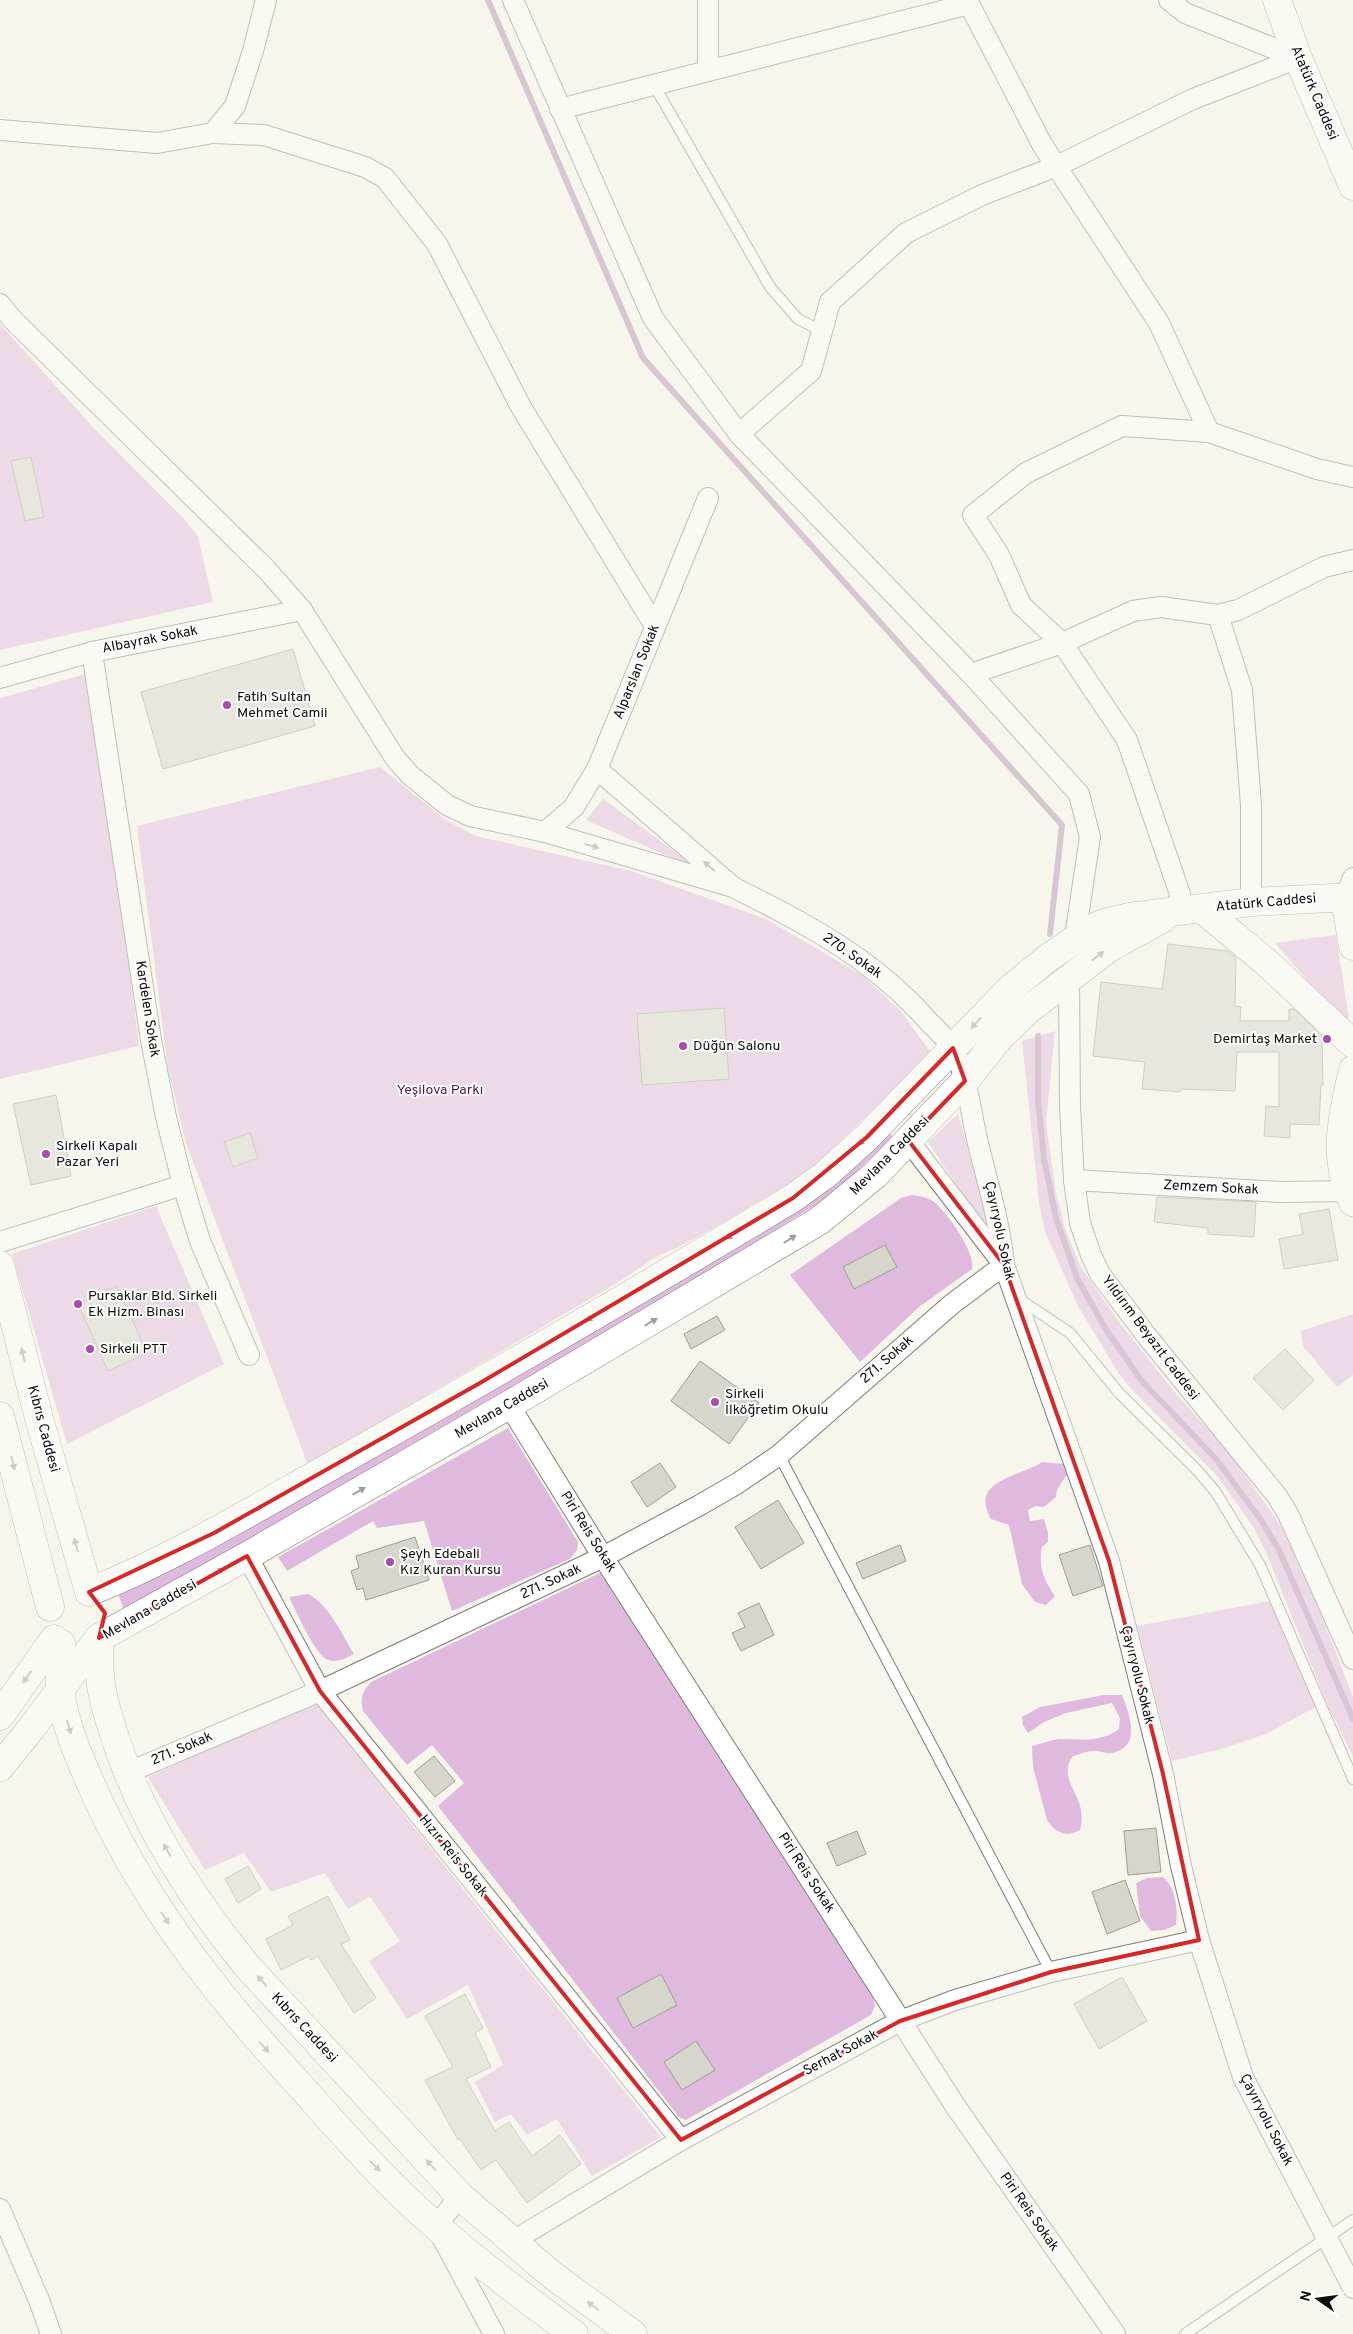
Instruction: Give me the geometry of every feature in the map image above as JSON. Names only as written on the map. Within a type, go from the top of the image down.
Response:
[{"type":"street","points":[[213,132],[235,106],[253,51],[266,0]]},
{"type":"street","points":[[513,0],[653,318],[739,434],[971,674],[1079,794],[1090,837],[1075,937]]},
{"type":"street","points":[[708,0],[708,71]]},
{"type":"street","points":[[1169,0],[1185,14],[1298,58]]},
{"type":"street","name":"Atatürk Caddesi","points":[[1277,0],[1298,58],[1353,186]]},
{"type":"street","points":[[560,109],[968,2],[1043,146],[1159,322],[1208,432]]},
{"type":"street","points":[[739,434],[811,371],[830,302],[906,233],[982,195],[1056,166],[1193,99],[1298,58]]},
{"type":"street","points":[[0,130],[158,143],[213,132],[264,135],[365,167],[385,178],[437,244],[521,408],[656,626]]},
{"type":"street","points":[[0,304],[12,319],[266,569],[302,610],[395,758],[410,776],[447,805],[470,816],[545,832],[733,887]]},
{"type":"street","points":[[1353,477],[1317,469],[1208,432],[1122,426],[1026,473],[973,515],[999,555],[1021,605],[1062,643],[1127,740],[1180,894],[1190,910],[1266,962],[1311,1002],[1353,1044]]},
{"type":"street","name":"Alparslan Sokak","points":[[545,832],[574,807],[597,769],[708,498]]},
{"type":"street","points":[[971,674],[1062,643],[1133,611],[1161,607],[1218,615],[1238,610],[1324,567],[1353,560]]},
{"type":"street","name":"Albayrak Sokak","points":[[0,678],[92,652],[302,610]]},
{"type":"street","points":[[1218,615],[1242,690],[1250,805],[1251,902]]},
{"type":"street","name":"Kardelen Sokak","points":[[92,652],[151,1040],[166,1117],[183,1185],[200,1241],[249,1355]]},
{"type":"street","points":[[597,769],[733,887]]},
{"type":"street","name":"270. Sokak","points":[[733,887],[791,917],[877,970],[953,1048]]},
{"type":"street","points":[[1350,891],[1353,946]]},
{"type":"street","name":"Atatürk Caddesi","points":[[89,1592],[161,1560],[263,1506],[522,1358],[793,1198],[825,1175],[867,1137],[1010,989],[1075,937],[1104,923],[1251,902],[1350,891]]},
{"type":"street","points":[[1064,981],[1108,948],[1190,910]]},
{"type":"street","name":"Mevlana Caddesi","points":[[0,1767],[99,1638],[247,1556],[509,1405],[819,1221],[875,1175],[965,1081],[999,1038],[1064,981]]},
{"type":"street","name":"Yıldırım Beyazıt Caddesi","points":[[1064,981],[1074,1180],[1080,1223],[1091,1255],[1100,1274],[1188,1388],[1246,1456],[1277,1496],[1288,1514],[1353,1659]]},
{"type":"street","name":"Çayıryolu Sokak","points":[[953,1048],[965,1081],[998,1216],[1004,1265],[1108,1562],[1163,1774],[1180,1866],[1199,1940],[1243,2077],[1353,2288]]},
{"type":"street","points":[[1350,1196],[1340,1152],[1340,1132],[1353,1070]]},
{"type":"street","points":[[908,1140],[1004,1265]]},
{"type":"street","name":"Zemzem Sokak","points":[[1074,1180],[1350,1196]]},
{"type":"street","points":[[0,1242],[183,1185]]},
{"type":"street","name":"Kıbrıs Caddesi","points":[[0,1265],[40,1422],[89,1592]]},
{"type":"street","name":"271. Sokak","points":[[126,1773],[320,1691],[603,1557],[700,1505],[738,1483],[779,1455],[952,1304],[1004,1265]]},
{"type":"street","name":"Piri Reis Sokak","points":[[509,1405],[603,1557],[956,2108],[1115,2334]]},
{"type":"street","points":[[0,1416],[50,1607],[47,1624],[58,1641],[68,1647],[85,1647],[99,1638],[106,1622],[105,1613],[102,1604],[89,1592],[80,1590],[62,1593],[50,1607]]},
{"type":"street","name":"Hızır Reis Sokak","points":[[247,1556],[320,1691],[681,2140]]},
{"type":"street","name":"Kıbrıs Caddesi","points":[[99,1638],[102,1687],[126,1773],[145,1813],[189,1888],[216,1928],[254,1973],[460,2196],[552,2275],[633,2334]]},
{"type":"street","points":[[58,1641],[60,1688],[68,1724],[80,1760],[119,1844],[141,1882],[195,1964],[234,2012],[355,2147],[436,2226],[522,2297],[574,2334]]},
{"type":"street","points":[[0,1716],[58,1641]]},
{"type":"street","name":"Serhat Sokak","points":[[513,2241],[681,2140],[900,2021],[955,2000],[1051,1972],[1199,1940]]},
{"type":"street","points":[[436,2226],[460,2196]]},
{"type":"street","points":[[0,2210],[39,2300],[51,2334]]},
{"type":"street","points":[[436,2226],[494,2334]]},
{"type":"lane","points":[[654,85],[770,287],[798,319],[822,332]]},
{"type":"lane","points":[[1015,1297],[1070,1333],[1120,1394],[1196,1468],[1215,1490],[1260,1565],[1353,1779]]},
{"type":"lane","points":[[779,1455],[1051,1972]]},
{"type":"lane","points":[[1185,2334],[1353,2220]]},
{"type":"highlighted area","points":[[953,1048],[965,1081],[908,1140],[1004,1265],[1109,1561],[1163,1774],[1199,1940],[1051,1972],[900,2021],[681,2140],[320,1691],[247,1556],[99,1638],[105,1613],[89,1592],[214,1533],[480,1383],[793,1198],[867,1137]]},
{"type":"green space","points":[[0,324],[92,426],[185,520],[198,537],[213,602],[0,650]]},
{"type":"green space","points":[[86,674],[113,840],[139,1046],[0,1079],[0,698]]},
{"type":"green space","name":"Yeşilova Parkı","points":[[380,767],[446,820],[476,836],[631,871],[766,919],[862,975],[901,1011],[931,1053],[815,1166],[792,1182],[677,1248],[659,1255],[617,1283],[308,1465],[186,1143],[168,1069],[137,826]]},
{"type":"green space","points":[[603,799],[700,870],[586,820]]},
{"type":"green space","points":[[1336,935],[1349,1019],[1343,1022],[1275,943]]},
{"type":"green space","points":[[1055,1031],[1046,1123],[1056,1193],[1065,1228],[1080,1266],[1120,1323],[1177,1395],[1227,1450],[1282,1527],[1316,1601],[1353,1697],[1353,1757],[1329,1708],[1267,1555],[1254,1528],[1218,1477],[1135,1393],[1119,1374],[1078,1306],[1045,1232],[1039,1202],[1022,1041]]},
{"type":"green space","points":[[958,1114],[994,1241],[928,1142]]},
{"type":"green space","points":[[890,1134],[894,1137],[827,1198],[677,1291],[124,1611],[118,1593],[194,1559],[566,1345],[840,1178]]},
{"type":"green space","points":[[912,1195],[931,1200],[946,1214],[970,1253],[972,1269],[919,1307],[860,1362],[790,1275],[901,1198]]},
{"type":"green space","points":[[156,1206],[224,1364],[67,1444],[12,1254]]},
{"type":"green space","points":[[1353,1314],[1353,1375],[1337,1387],[1303,1346],[1301,1331]]},
{"type":"green space","points":[[508,1428],[578,1542],[577,1550],[570,1559],[452,1611],[424,1521],[377,1528],[373,1521],[287,1571],[278,1557]]},
{"type":"green space","points":[[1042,1462],[1063,1464],[1067,1474],[1057,1490],[1056,1497],[1044,1507],[1035,1506],[1028,1510],[1030,1521],[1044,1519],[1048,1533],[1048,1542],[1042,1547],[1041,1567],[1045,1579],[1055,1596],[1046,1605],[1035,1602],[1022,1584],[1009,1525],[991,1519],[986,1506],[986,1496],[991,1488],[999,1482]]},
{"type":"green space","points":[[602,1572],[872,1992],[875,2006],[871,2015],[686,2120],[679,2117],[438,1806],[464,1783],[432,1745],[407,1765],[363,1711],[362,1706],[363,1695],[371,1682]]},
{"type":"green space","points":[[308,1594],[329,1612],[354,1654],[342,1660],[332,1661],[328,1660],[317,1650],[289,1597]]},
{"type":"green space","points":[[1275,1600],[1321,1704],[1268,1733],[1225,1748],[1172,1761],[1137,1626]]},
{"type":"green space","points":[[1104,1695],[1122,1695],[1130,1721],[1130,1738],[1127,1745],[1121,1750],[1111,1753],[1090,1751],[1073,1756],[1068,1766],[1068,1775],[1079,1802],[1082,1819],[1080,1830],[1066,1834],[1062,1833],[1047,1820],[1033,1767],[1032,1746],[1059,1739],[1090,1739],[1105,1736],[1119,1729],[1120,1718],[1112,1703],[1066,1713],[1044,1722],[1028,1733],[1023,1725],[1022,1717],[1040,1707]]},
{"type":"green space","points":[[317,1702],[409,1821],[661,2137],[592,2176],[557,2119],[527,2135],[511,2114],[495,2122],[475,2082],[503,2065],[468,1985],[407,2019],[369,1961],[400,1941],[370,1897],[348,1909],[325,1873],[271,1892],[244,1853],[205,1870],[148,1777]]},
{"type":"green space","points":[[1163,1877],[1171,1887],[1175,1899],[1176,1925],[1164,1930],[1151,1931],[1140,1916],[1136,1883],[1147,1878]]},
{"type":"building","points":[[31,457],[44,517],[25,521],[11,461]]},
{"type":"building","name":"Fatih Sultan Mehmet Camii","points":[[293,649],[315,726],[163,769],[141,692]]},
{"type":"building","points":[[1168,944],[1228,951],[1236,958],[1235,1006],[1241,1007],[1240,1021],[1289,1021],[1289,1009],[1294,1009],[1322,1036],[1323,1085],[1321,1085],[1319,1125],[1290,1124],[1290,1138],[1264,1136],[1266,1106],[1279,1107],[1279,1052],[1237,1052],[1235,1091],[1181,1089],[1180,1092],[1142,1089],[1145,1062],[1093,1056],[1101,982],[1162,989]]},
{"type":"building","name":"Düğün Salonu","points":[[724,1008],[729,1079],[642,1085],[637,1014]]},
{"type":"building","name":"Sirkeli Kapalı Pazar Yeri","points":[[56,1095],[71,1176],[31,1185],[13,1104]]},
{"type":"building","points":[[250,1133],[258,1158],[233,1167],[224,1142]]},
{"type":"building","points":[[1157,1197],[1256,1202],[1254,1237],[1208,1234],[1208,1228],[1154,1222]]},
{"type":"building","points":[[1329,1209],[1338,1260],[1284,1269],[1279,1239],[1303,1234],[1299,1214]]},
{"type":"building","points":[[885,1245],[897,1267],[854,1289],[843,1267]]},
{"type":"building","name":"Pursaklar Bld. Sirkeli Ek Hizm. Binası","points":[[117,1286],[147,1353],[108,1371],[78,1304]]},
{"type":"building","points":[[717,1316],[725,1330],[691,1349],[684,1334]]},
{"type":"building","points":[[1285,1349],[1314,1380],[1283,1410],[1253,1378]]},
{"type":"building","name":"Sirkeli İlköğretim Okulu","points":[[700,1361],[759,1403],[729,1444],[671,1401]]},
{"type":"building","points":[[660,1463],[676,1487],[647,1507],[631,1482]]},
{"type":"building","points":[[778,1500],[804,1543],[761,1569],[735,1527]]},
{"type":"building","name":"Şeyh Edebali Kız Kuran Kursu","points":[[415,1537],[429,1580],[366,1600],[363,1588],[357,1590],[351,1571],[359,1568],[356,1556]]},
{"type":"building","points":[[900,1545],[906,1561],[863,1579],[856,1563]]},
{"type":"building","points":[[1090,1545],[1103,1586],[1073,1596],[1059,1555]]},
{"type":"building","points":[[759,1603],[774,1635],[741,1651],[732,1633],[745,1627],[738,1613]]},
{"type":"building","points":[[434,1756],[455,1781],[435,1797],[414,1772]]},
{"type":"building","points":[[1156,1828],[1161,1872],[1128,1875],[1124,1831]]},
{"type":"building","points":[[857,1831],[866,1854],[837,1866],[827,1843]]},
{"type":"building","points":[[248,1866],[261,1889],[238,1903],[225,1879]]},
{"type":"building","points":[[1125,1880],[1140,1921],[1107,1934],[1092,1892]]},
{"type":"building","points":[[328,1896],[350,1940],[341,1944],[376,1998],[354,2013],[318,1956],[311,1960],[309,1956],[281,1970],[266,1939],[293,1925],[288,1916]]},
{"type":"building","points":[[661,1974],[677,2005],[633,2028],[617,1998]]},
{"type":"building","points":[[1122,1977],[1147,2021],[1099,2049],[1074,2004]]},
{"type":"building","points":[[465,1994],[483,2028],[475,2033],[491,2067],[466,2079],[495,2131],[509,2122],[532,2156],[560,2135],[581,2164],[527,2203],[496,2160],[481,2170],[460,2139],[458,2140],[425,2080],[453,2067],[425,2016]]},
{"type":"building","points":[[696,2041],[715,2070],[682,2090],[664,2062]]},
{"type":"waterway","points":[[488,0],[643,358],[1062,825],[1050,934]]},
{"type":"waterway","points":[[1038,1036],[1038,1101],[1044,1159],[1056,1218],[1077,1278],[1105,1328],[1141,1380],[1216,1459],[1261,1520],[1279,1550],[1353,1719]]},
{"type":"place","name":"Fatih Sultan Mehmet Camii","points":[[227,705]]},
{"type":"place","name":"Demirtaş Market","points":[[1327,1039]]},
{"type":"place","name":"Düğün Salonu","points":[[683,1046]]},
{"type":"place","name":"Sirkeli Kapalı Pazar Yeri","points":[[46,1154]]},
{"type":"place","name":"Pursaklar Bld. Sirkeli Ek Hizm. Binası","points":[[78,1304]]},
{"type":"place","name":"Sirkeli PTT","points":[[90,1349]]},
{"type":"place","name":"Sirkeli İlköğretim Okulu","points":[[715,1402]]},
{"type":"place","name":"Şeyh Edebali Kız Kuran Kursu","points":[[390,1562]]}]
